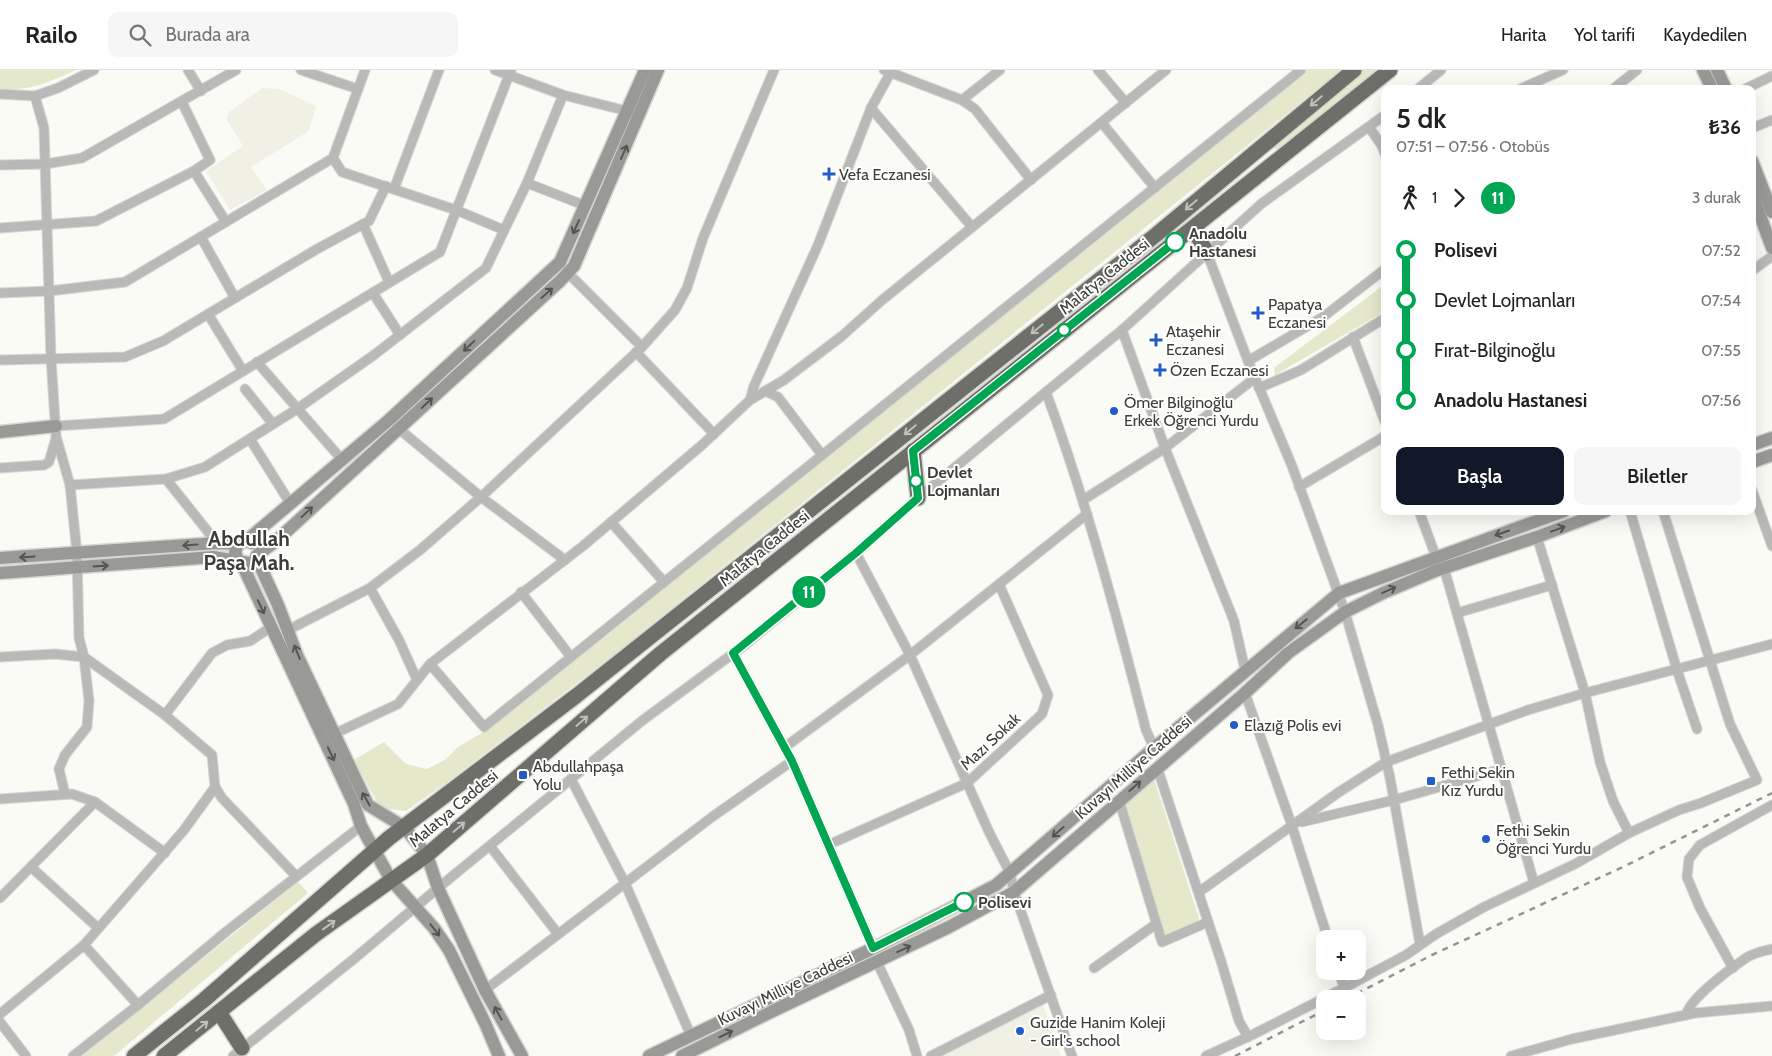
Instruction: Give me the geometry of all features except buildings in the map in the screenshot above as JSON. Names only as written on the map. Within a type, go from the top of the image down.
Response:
[{"type":"highway","name":"Malatya Caddesi","points":[[134,1056],[204,1000],[373,851],[576,696],[1165,227],[1354,70]]},
{"type":"highway","name":"Malatya Caddesi","points":[[164,1056],[316,934],[427,855],[660,654],[1390,70]]},
{"type":"highway","points":[[1193,228],[1207,253]]},
{"type":"highway","points":[[913,451],[918,498]]},
{"type":"highway","points":[[218,1012],[237,1052]]},
{"type":"main road","points":[[499,1056],[449,950],[434,928],[390,880],[373,851],[361,826],[354,804],[235,552],[242,542],[343,461],[389,420],[560,262],[645,70]]},
{"type":"main road","points":[[0,573],[213,557],[250,562],[276,542],[574,266],[658,70]]},
{"type":"main road","points":[[1703,70],[1710,85]]},
{"type":"main road","points":[[1717,70],[1724,85]]},
{"type":"main road","points":[[1756,171],[1772,212]]},
{"type":"main road","points":[[1756,204],[1772,248]]},
{"type":"main road","points":[[0,432],[56,431]]},
{"type":"main road","points":[[1756,444],[1772,438]]},
{"type":"main road","points":[[1756,461],[1772,455]]},
{"type":"main road","name":"Kuvayı Milliye Caddesi","points":[[649,1056],[873,948],[996,885],[1154,748],[1339,593],[1543,515]]},
{"type":"main road","name":"Kuvayı Milliye Caddesi","points":[[682,1056],[948,927],[1014,892],[1245,693],[1288,653],[1346,612],[1383,593],[1444,568],[1595,515]]},
{"type":"main road","points":[[0,558],[217,543],[242,542],[254,544],[256,556],[297,655],[368,805],[404,827],[427,855],[438,888],[485,990],[522,1056]]},
{"type":"street","points":[[0,94],[35,96],[58,88],[94,70]]},
{"type":"street","points":[[188,70],[201,91]]},
{"type":"street","points":[[0,165],[45,164],[82,158],[236,70]]},
{"type":"street","points":[[300,70],[358,89]]},
{"type":"street","points":[[0,294],[49,291],[125,282],[333,158],[365,70]]},
{"type":"street","points":[[0,360],[125,357],[163,342],[317,249],[369,221],[390,188],[439,70]]},
{"type":"street","points":[[495,70],[510,73],[563,95],[640,114]]},
{"type":"street","points":[[288,630],[370,588],[420,550],[639,350],[675,310],[687,288],[703,238],[774,70]]},
{"type":"street","points":[[962,100],[1000,70]]},
{"type":"street","points":[[1098,70],[1126,103]]},
{"type":"street","points":[[334,734],[398,704],[430,664],[521,592],[565,560],[714,434],[750,400],[784,380],[842,336],[881,301],[1166,70]]},
{"type":"street","points":[[430,664],[484,727],[1301,70]]},
{"type":"street","points":[[1423,85],[1442,70]]},
{"type":"street","points":[[1529,85],[1564,70]]},
{"type":"street","points":[[1619,85],[1638,70]]},
{"type":"street","points":[[750,400],[754,386],[818,245],[871,108],[889,71],[962,100],[975,109],[1030,180]]},
{"type":"street","points":[[56,431],[164,419],[440,252],[510,73]]},
{"type":"street","points":[[1753,85],[1772,76]]},
{"type":"street","points":[[70,485],[166,479],[205,467],[297,409],[486,268],[527,183],[563,95]]},
{"type":"street","points":[[35,96],[44,128],[56,431],[70,485],[77,554],[79,638],[84,657],[88,701],[87,727],[65,755],[58,769],[65,794]]},
{"type":"street","points":[[0,228],[96,221],[194,171],[210,160],[182,102]]},
{"type":"street","points":[[871,108],[972,228]]},
{"type":"street","points":[[237,1052],[416,908],[643,720],[733,653],[856,553],[918,498],[1122,330],[1261,204],[1381,117]]},
{"type":"street","points":[[1756,126],[1772,120]]},
{"type":"street","points":[[1102,122],[1155,188]]},
{"type":"street","points":[[1369,127],[1381,144]]},
{"type":"street","points":[[333,158],[342,172],[456,210],[504,230]]},
{"type":"street","points":[[194,171],[226,222]]},
{"type":"street","points":[[527,183],[586,206]]},
{"type":"street","points":[[363,224],[389,282]]},
{"type":"street","points":[[201,237],[235,298]]},
{"type":"street","points":[[1207,253],[1346,612],[1378,725],[1394,800],[1420,944]]},
{"type":"street","points":[[1756,268],[1772,256]]},
{"type":"street","points":[[568,272],[714,434]]},
{"type":"street","points":[[1248,361],[1323,318],[1381,272]]},
{"type":"street","points":[[373,293],[400,334]]},
{"type":"street","points":[[208,314],[244,371]]},
{"type":"street","points":[[1259,388],[1301,370],[1381,320]]},
{"type":"street","points":[[1122,330],[1165,448],[1234,621],[1246,670]]},
{"type":"street","points":[[1353,337],[1381,411]]},
{"type":"street","points":[[258,362],[343,461]]},
{"type":"street","points":[[1083,500],[1165,448],[1255,378]]},
{"type":"street","points":[[245,389],[273,424]]},
{"type":"street","points":[[766,391],[778,397],[822,455]]},
{"type":"street","points":[[1046,392],[1070,455],[1112,597],[1146,730],[1154,748]]},
{"type":"street","points":[[399,429],[480,496],[565,560]]},
{"type":"street","points":[[0,468],[44,465],[49,462],[56,431]]},
{"type":"street","points":[[1299,487],[1381,438]]},
{"type":"street","points":[[250,439],[290,503]]},
{"type":"street","points":[[166,479],[217,543]]},
{"type":"street","points":[[1756,501],[1772,546]]},
{"type":"street","points":[[785,748],[910,655],[1087,514]]},
{"type":"street","points":[[1420,515],[1436,557]]},
{"type":"street","points":[[1631,515],[1677,670],[1697,729]]},
{"type":"street","points":[[1206,1056],[1248,1037],[1344,988],[1406,955],[1420,944],[1484,906],[1575,864],[1629,833],[1679,810],[1701,804],[1756,780],[1730,724],[1664,515]]},
{"type":"street","points":[[611,522],[664,582]]},
{"type":"street","points":[[1537,537],[1585,693],[1600,762],[1613,801],[1629,833]]},
{"type":"street","points":[[856,553],[910,655],[989,832],[1010,873],[1014,892],[1072,1056]]},
{"type":"street","points":[[1444,568],[1534,883]]},
{"type":"street","name":"Mazı Sokak","points":[[828,845],[967,783],[1042,714],[1048,695],[998,584]]},
{"type":"street","points":[[1458,614],[1552,585]]},
{"type":"street","points":[[370,588],[399,640],[417,680]]},
{"type":"street","points":[[521,592],[571,657]]},
{"type":"street","points":[[165,715],[212,653],[227,645],[250,641],[271,627]]},
{"type":"street","points":[[1199,892],[1339,792],[1386,762],[1528,710],[1585,693],[1772,644]]},
{"type":"street","points":[[733,653],[792,761],[873,948]]},
{"type":"street","points":[[0,657],[55,654],[84,657],[165,715],[212,755],[215,787],[222,798],[296,876]]},
{"type":"street","points":[[1245,693],[1294,825],[1325,930]]},
{"type":"street","points":[[485,990],[712,817],[792,761]]},
{"type":"street","points":[[1157,767],[1199,892],[1239,1021],[1248,1037]]},
{"type":"street","points":[[1294,825],[1394,800],[1502,769]]},
{"type":"street","points":[[571,779],[625,883],[691,1036]]},
{"type":"street","points":[[0,1014],[84,945],[165,853],[215,787]]},
{"type":"street","points":[[0,799],[72,794],[95,802],[165,853]]},
{"type":"street","points":[[1120,800],[1162,942],[1208,922]]},
{"type":"street","points":[[0,898],[95,802]]},
{"type":"street","points":[[1734,968],[1700,908],[1687,877],[1687,865],[1692,854],[1700,845],[1772,805]]},
{"type":"street","points":[[73,1056],[227,931],[361,826]]},
{"type":"street","points":[[490,846],[558,934]]},
{"type":"street","points":[[31,867],[98,928]]},
{"type":"street","points":[[1094,968],[1156,924]]},
{"type":"street","points":[[84,945],[138,1005]]},
{"type":"street","points":[[1686,1015],[1689,1007],[1711,984],[1747,957],[1772,949]]},
{"type":"street","points":[[877,962],[909,1030],[917,1056]]},
{"type":"street","points":[[1342,980],[1344,988]]},
{"type":"street","points":[[931,1056],[1050,995]]},
{"type":"street","points":[[1511,1056],[1572,1039],[1686,1015],[1772,1006]]},
{"type":"street","points":[[0,1022],[26,1056]]},
{"type":"shaded area","points":[[262,88],[279,89],[316,106],[309,131],[251,167],[267,190],[230,210],[206,171],[243,146],[227,120],[228,113]]},
{"type":"shaded area","name":"Guzide Hanim Koleji - Girl's school","points":[[1043,1005],[1061,1056],[934,1056]]},
{"type":"green space","points":[[0,70],[76,70],[39,85],[10,89],[0,88]]},
{"type":"green space","points":[[1308,70],[1341,70],[616,653],[449,781],[406,811],[379,806],[354,760],[384,742],[406,764],[427,769],[445,760],[458,747],[480,734],[600,641]]},
{"type":"green space","points":[[1364,70],[1381,70],[1277,151],[1273,145]]},
{"type":"green space","points":[[1381,287],[1381,313],[1275,375],[1274,368]]},
{"type":"green space","points":[[1154,779],[1199,918],[1197,922],[1167,936],[1163,934],[1127,812],[1126,802]]},
{"type":"green space","points":[[298,882],[308,893],[114,1056],[82,1056]]},
{"type":"railway","points":[[1364,990],[1432,955],[1625,866],[1772,793]]},
{"type":"railway","points":[[1235,1056],[1316,1015]]},
{"type":"bus line","name":"11","points":[[964,902],[873,948],[792,761],[733,653],[856,553],[918,498],[913,451],[1175,242]]},
{"type":"place","name":"Vefa Eczanesi","points":[[829,174]]},
{"type":"place","name":"Anadolu Hastanesi","points":[[1175,242]]},
{"type":"place","name":"Papatya Eczanesi","points":[[1258,313]]},
{"type":"place","name":"Ataşehir Eczanesi","points":[[1156,340]]},
{"type":"place","name":"Özen Eczanesi","points":[[1160,370]]},
{"type":"place","name":"Ömer Bilginoğlu Erkek Öğrenci Yurdu","points":[[1114,411]]},
{"type":"place","name":"Devlet Lojmanları","points":[[916,481]]},
{"type":"place","name":"Elazığ Polis evi","points":[[1234,725]]},
{"type":"place","name":"Abdullahpaşa Yolu","points":[[523,775]]},
{"type":"place","name":"Fethi Sekin Kız Yurdu","points":[[1431,781]]},
{"type":"place","name":"Fethi Sekin Öğrenci Yurdu","points":[[1486,839]]},
{"type":"place","name":"Polisevi","points":[[964,902]]},
{"type":"place","name":"Guzide Hanim Koleji - Girl's school","points":[[1020,1031]]},
{"type":"district","name":"Abdullah Paşa Mah.","points":[[249,551]]}]
